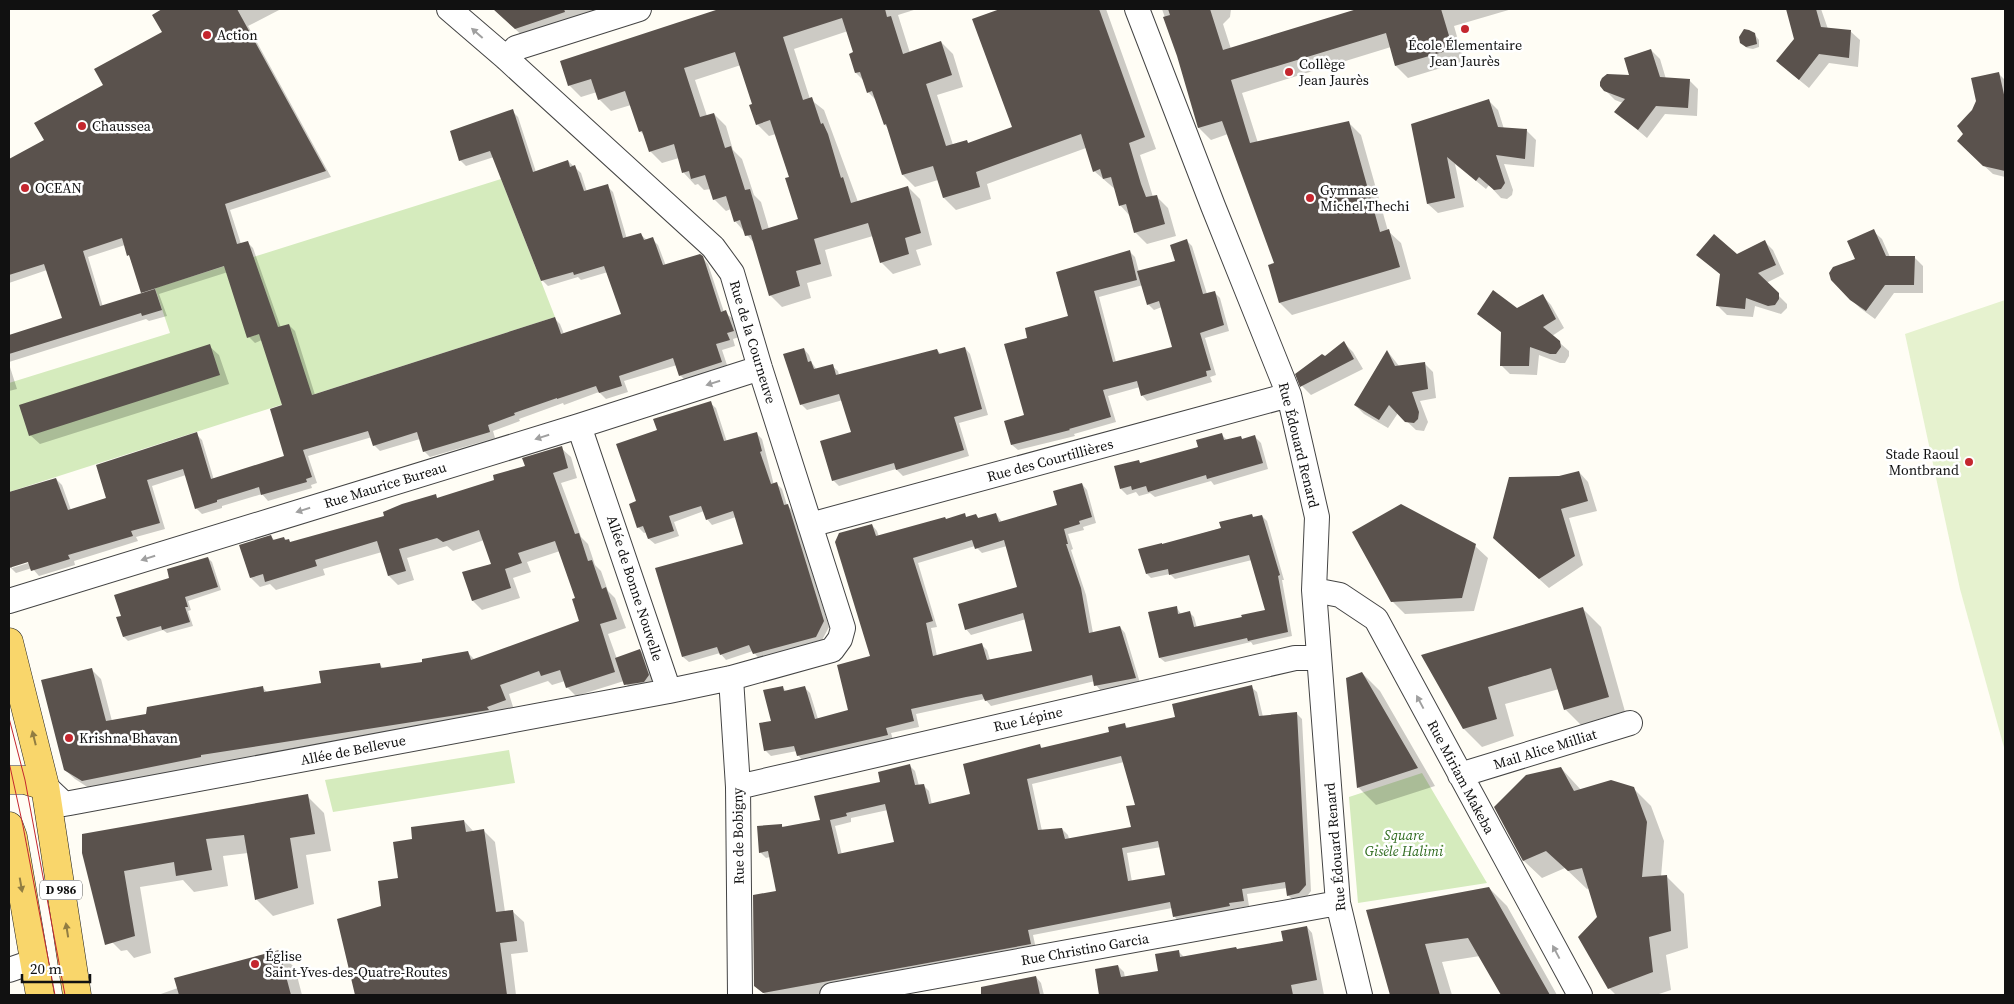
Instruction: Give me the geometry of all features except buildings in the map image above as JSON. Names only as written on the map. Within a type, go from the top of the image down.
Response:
[{"type":"main road","name":"D 986","points":[[9,642],[45,786],[77,995]]},
{"type":"main road","points":[[9,780],[25,780],[45,786]]},
{"type":"main road","name":"D 986","points":[[9,826],[40,995]]},
{"type":"street","name":"Rue de la Courneuve","points":[[449,9],[506,58],[713,247],[732,273],[760,368],[843,628],[840,639],[832,650],[731,678]]},
{"type":"street","points":[[506,58],[516,48],[639,9]]},
{"type":"street","name":"Rue Édouard Renard","points":[[1137,9],[1214,211],[1289,395],[1318,517],[1314,590],[1338,903],[1360,995]]},
{"type":"street","name":"Rue Maurice Bureau","points":[[9,601],[580,426],[760,368]]},
{"type":"street","name":"Rue des Courtillières","points":[[810,525],[1289,395]]},
{"type":"street","name":"Allée de Bonne Nouvelle","points":[[580,426],[668,691]]},
{"type":"street","name":"Rue Miriam Makeba","points":[[1314,590],[1340,595],[1376,619],[1580,995]]},
{"type":"street","name":"Rue Lépine","points":[[738,787],[1295,658],[1318,658]]},
{"type":"street","points":[[668,691],[731,678]]},
{"type":"street","name":"Rue de Bobigny","points":[[731,678],[738,787],[740,995]]},
{"type":"street","name":"Allée de Bellevue","points":[[45,786],[64,804],[668,691]]},
{"type":"street","name":"Mail Alice Milliat","points":[[1460,775],[1630,723]]},
{"type":"street","name":"Rue Christino Garcia","points":[[832,995],[1338,903]]},
{"type":"street","points":[[9,970],[35,960]]},
{"type":"green space","points":[[501,179],[555,317],[9,492],[9,383],[170,333],[155,288]]},
{"type":"green space","name":"Stade Raoul Montbrand","points":[[2005,300],[2005,751],[1960,589],[1905,334]]},
{"type":"green space","points":[[509,750],[515,783],[333,812],[325,780]]},
{"type":"green space","name":"Square Gisèle Halimi","points":[[1422,773],[1487,883],[1358,903],[1349,797]]},
{"type":"tram line","points":[[9,718],[25,780],[65,995]]},
{"type":"tram line","points":[[9,762],[55,995]]},
{"type":"place","name":"École Élementaire Jean Jaurès","points":[[1465,29]]},
{"type":"place","name":"Action","points":[[207,35]]},
{"type":"place","name":"Collège Jean Jaurès","points":[[1289,72]]},
{"type":"place","name":"Chaussea","points":[[82,126]]},
{"type":"place","name":"OCEAN","points":[[25,188]]},
{"type":"place","name":"Gymnase Michel Thechi","points":[[1310,198]]},
{"type":"place","name":"Stade Raoul Montbrand","points":[[1969,462]]},
{"type":"place","name":"Krishna Bhavan","points":[[69,738]]},
{"type":"place","name":"Église Saint-Yves-des-Quatre-Routes","points":[[255,964]]}]
